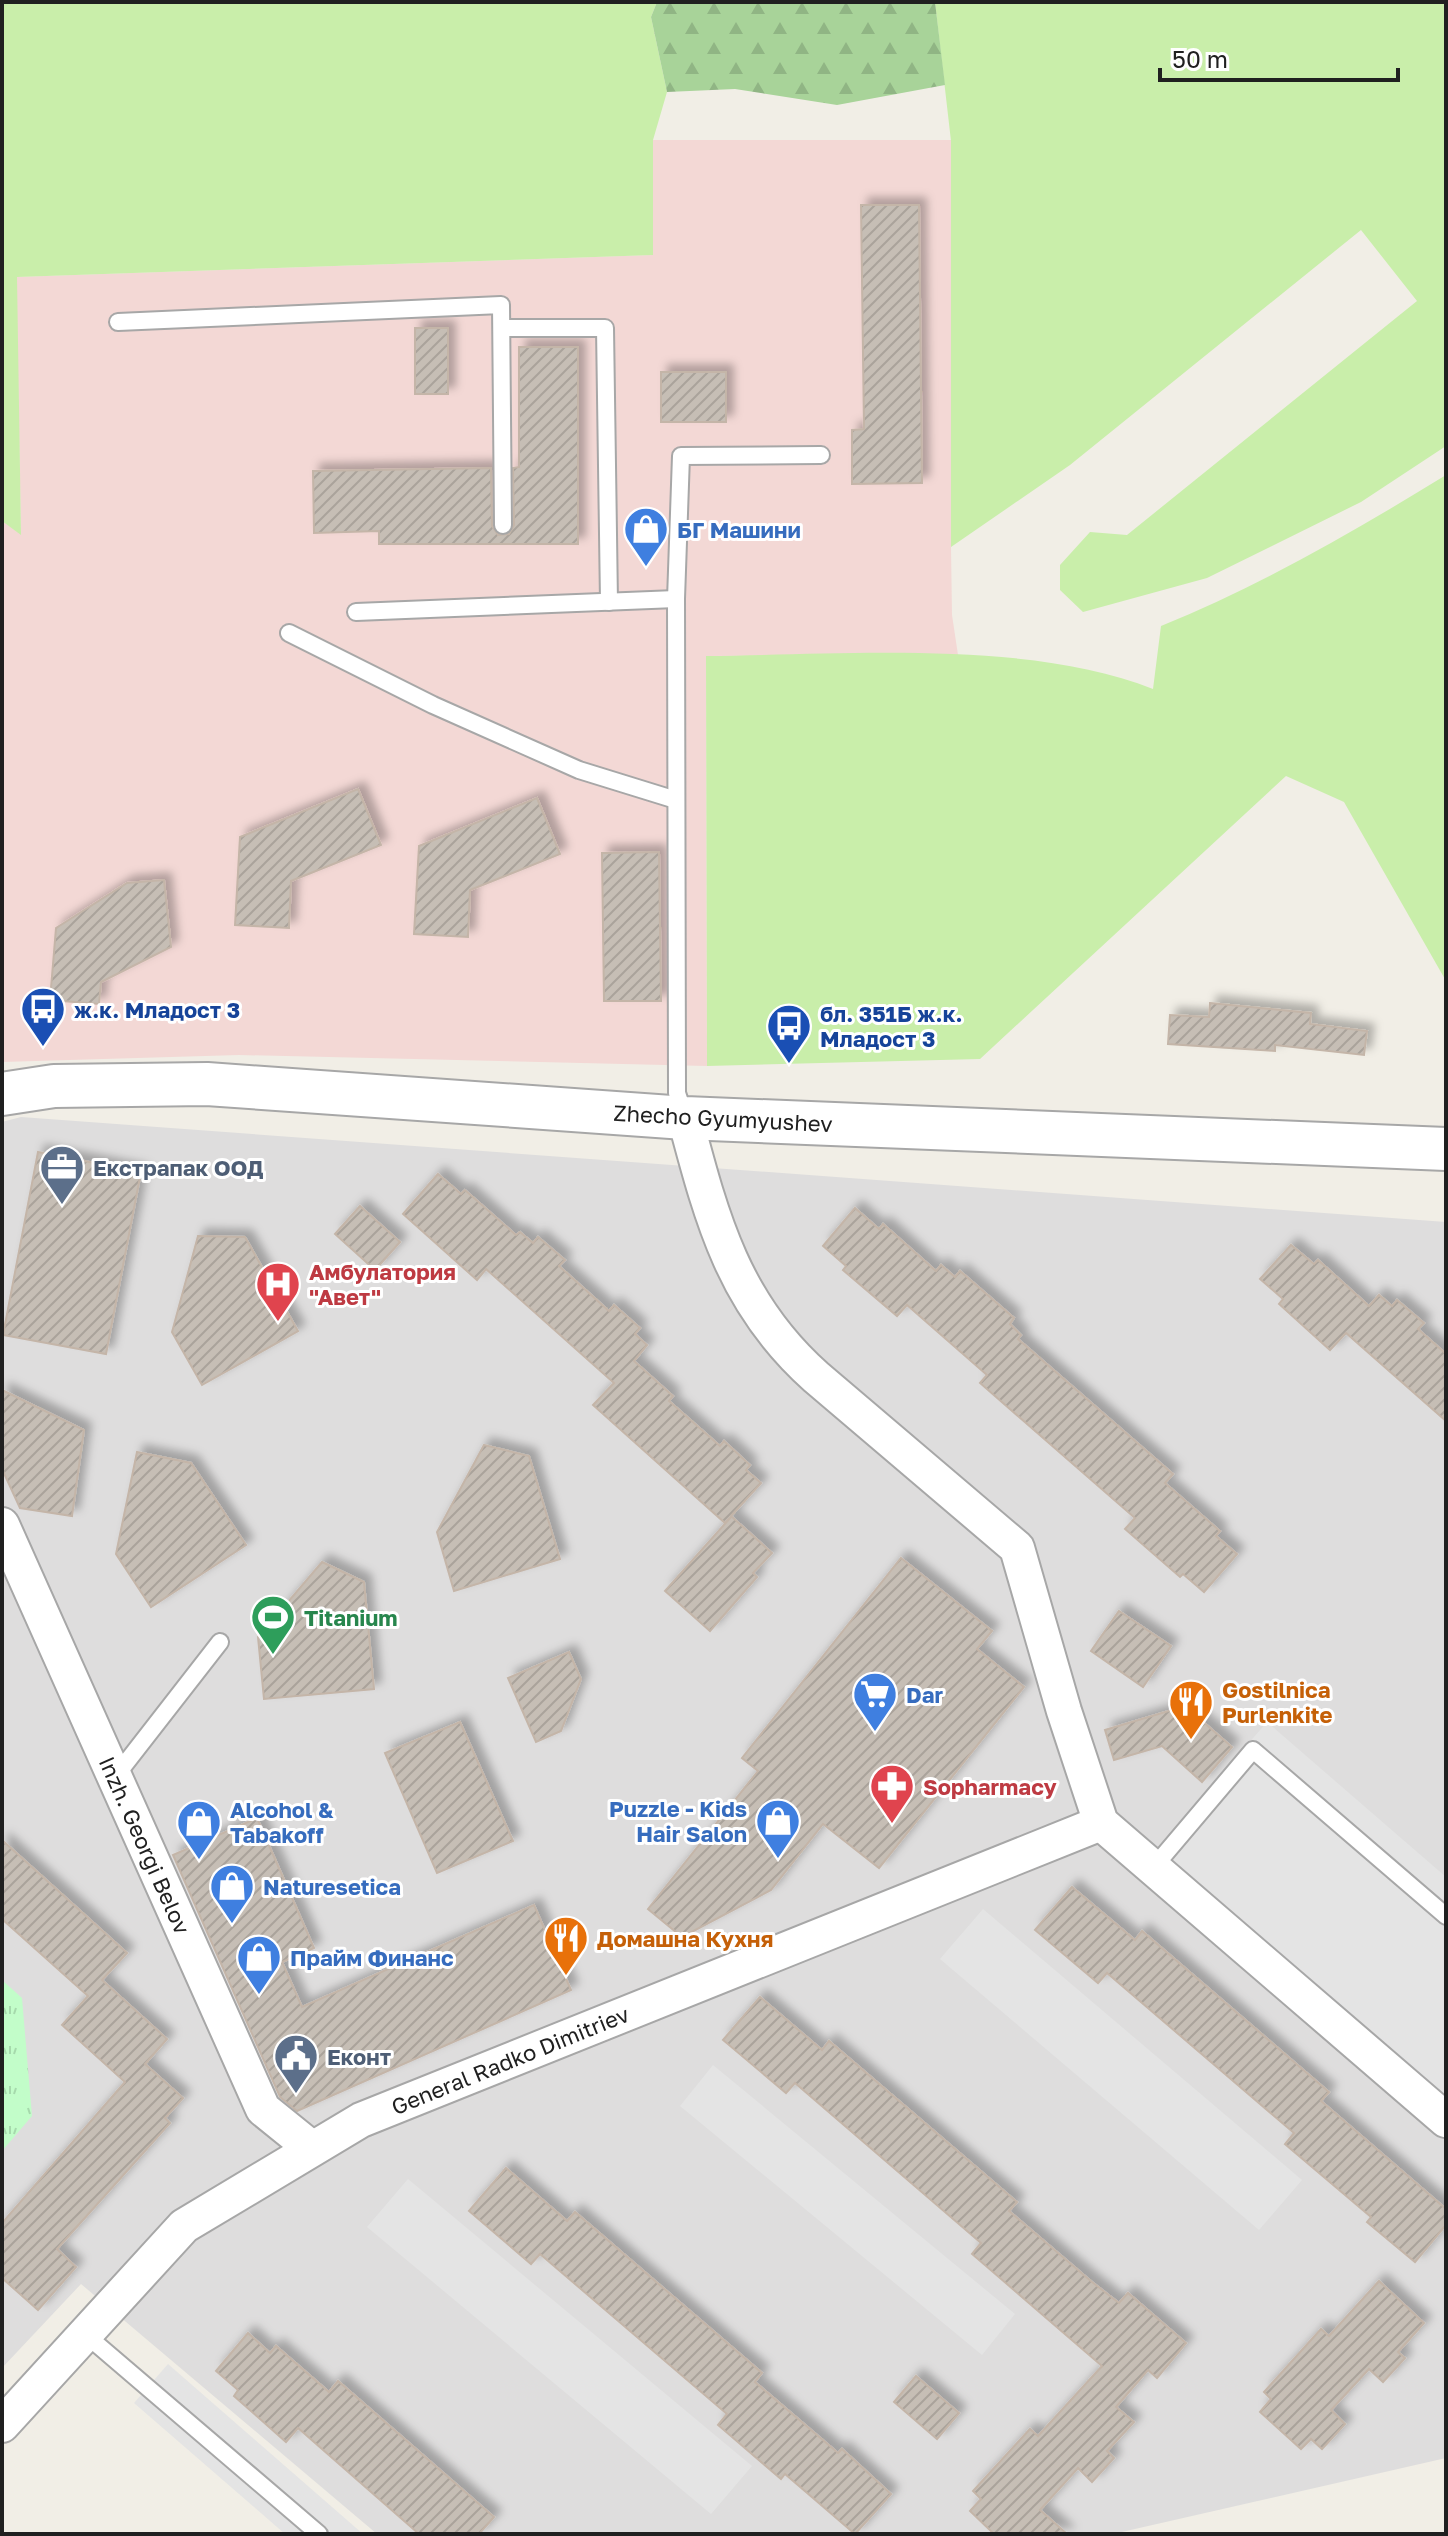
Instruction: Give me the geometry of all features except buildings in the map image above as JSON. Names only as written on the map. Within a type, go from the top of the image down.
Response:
[{"type":"street","name":"Zhecho Gyumyushev","points":[[2,1094],[54,1086],[207,1084],[685,1118],[1446,1149]]},
{"type":"street","points":[[685,1118],[726,1256],[764,1323],[816,1377],[1017,1548],[1064,1711],[1101,1823],[1446,2120]]},
{"type":"street","name":"Inzh. Georgi Belov","points":[[2,1525],[263,2109],[310,2147]]},
{"type":"street","name":"General Radko Dimitriev","points":[[2,2425],[184,2226],[310,2147],[361,2120],[1101,1823]]},
{"type":"lane","points":[[118,322],[501,305],[503,525]]},
{"type":"lane","points":[[502,328],[605,328],[609,602]]},
{"type":"lane","points":[[685,1118],[677,1093],[676,599],[681,456],[821,455]]},
{"type":"lane","points":[[356,612],[676,599]]},
{"type":"lane","points":[[289,633],[433,705],[579,770],[676,800]]},
{"type":"lane","points":[[115,1777],[220,1642]]},
{"type":"lane","points":[[1153,1868],[1253,1750],[1446,1916]]},
{"type":"lane","points":[[85,2334],[319,2534]]},
{"type":"shaded area","points":[[653,140],[951,140],[951,547],[952,615],[958,655],[706,656],[707,1066],[239,1055],[2,1062],[2,521],[21,534],[16,277],[652,255]]},
{"type":"shaded area","points":[[21,1117],[1446,1222],[1446,2458],[1113,2534],[377,2534],[81,2284],[2,2368],[2,1122]]},
{"type":"shaded area","points":[[1267,1722],[1446,1877],[1446,2108],[1146,1862]]},
{"type":"shaded area","points":[[983,1909],[1302,2180],[1259,2230],[940,1959]]},
{"type":"shaded area","points":[[713,2065],[1015,2314],[982,2355],[680,2106]]},
{"type":"shaded area","points":[[408,2179],[752,2466],[711,2514],[367,2227]]},
{"type":"shaded area","points":[[168,2364],[363,2534],[285,2534],[134,2403]]},
{"type":"green space","points":[[2,2],[657,2],[651,17],[667,92],[653,140],[653,255],[17,277],[21,535],[2,521]]},
{"type":"green space","points":[[657,2],[935,2],[945,85],[837,105],[735,89],[667,92],[651,17]]},
{"type":"green space","points":[[935,2],[1446,2],[1446,446],[1361,502],[1207,578],[1083,612],[1060,590],[1060,565],[1090,532],[1127,535],[1417,301],[1361,230],[1070,465],[951,547],[951,141]]},
{"type":"green space","points":[[1446,475],[1446,981],[1344,802],[1286,776],[980,1059],[707,1066],[706,656],[933,653],[993,656],[1104,673],[1153,689],[1161,626],[1306,556]]},
{"type":"green space","points":[[2,1980],[22,1998],[32,2116],[2,2151]]},
{"type":"place","name":"БГ Машини","points":[[646,568]]},
{"type":"place","name":"ж.к. Младост 3","points":[[43,1048]]},
{"type":"place","name":"бл. 351Б ж.к. Младост 3","points":[[789,1065]]},
{"type":"place","name":"Екстрапак ООД","points":[[62,1206]]},
{"type":"place","name":"Амбулатория \"Авет\"","points":[[278,1323]]},
{"type":"place","name":"Titanium","points":[[273,1656]]},
{"type":"place","name":"Dar","points":[[875,1733]]},
{"type":"place","name":"Gostilnica Purlenkite","points":[[1191,1741]]},
{"type":"place","name":"Sopharmacy","points":[[892,1825]]},
{"type":"place","name":"Puzzle - Kids Hair Salon","points":[[778,1860]]},
{"type":"place","name":"Alcohol & Tabakoff","points":[[199,1861]]},
{"type":"place","name":"Naturesetica","points":[[232,1925]]},
{"type":"place","name":"Домашна Кухня","points":[[566,1977]]},
{"type":"place","name":"Прайм Финанс","points":[[259,1996]]},
{"type":"place","name":"Еконт","points":[[296,2095]]}]
